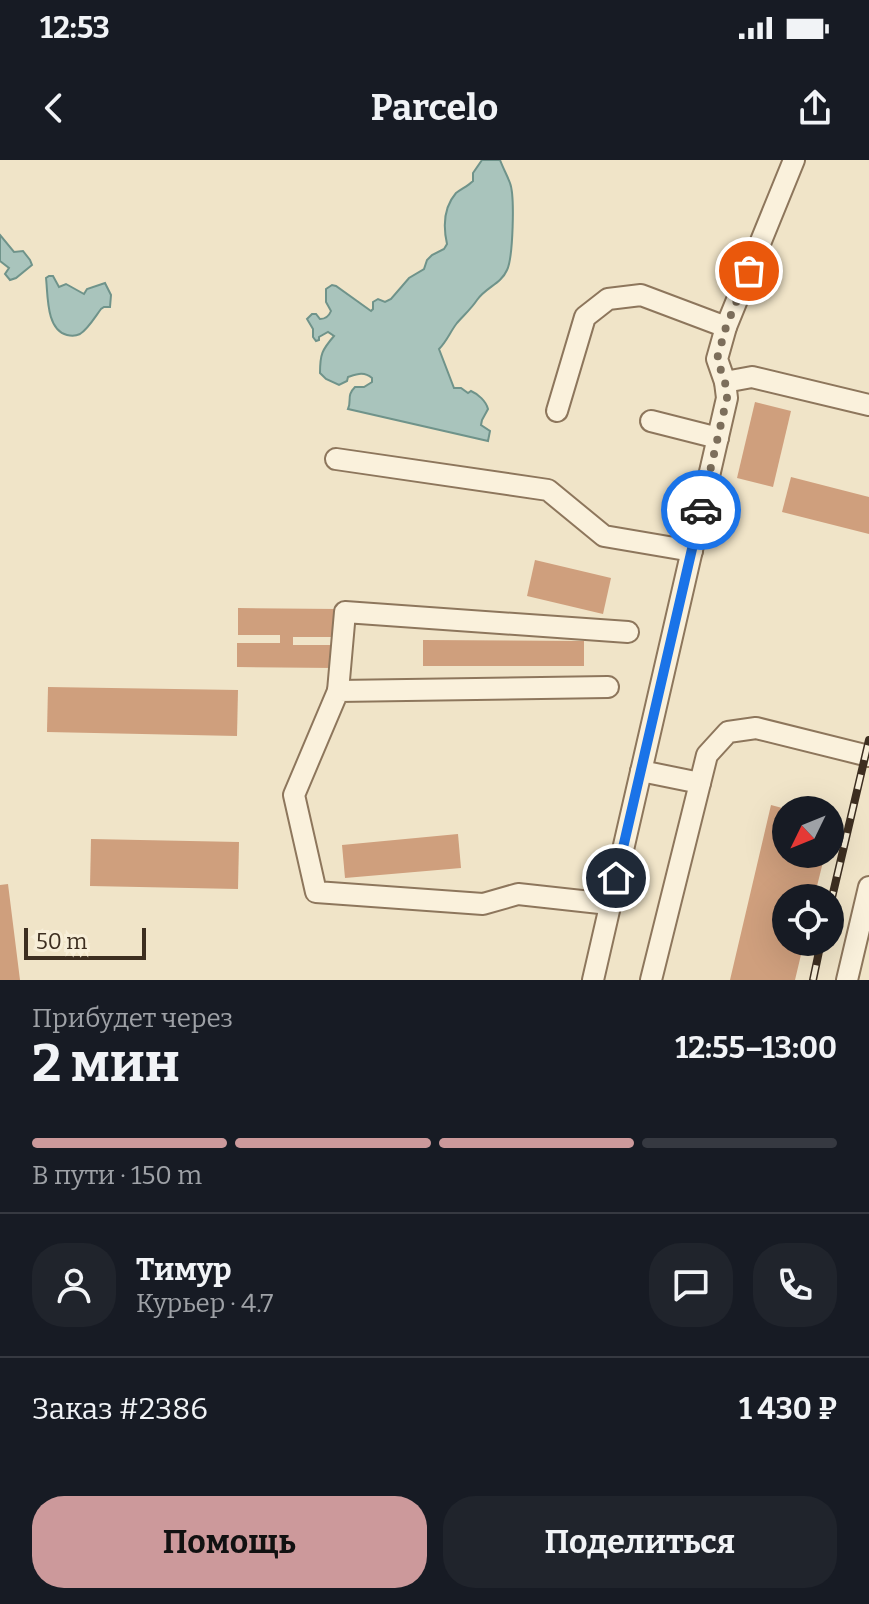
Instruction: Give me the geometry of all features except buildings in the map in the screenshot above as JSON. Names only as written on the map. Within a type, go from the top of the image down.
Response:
[{"type":"street","points":[[593,980],[718,438],[726,390],[717,359],[726,327],[794,160]]},
{"type":"street","points":[[557,411],[585,317],[608,299],[641,295],[726,327]]},
{"type":"street","points":[[726,390],[752,377],[869,405]]},
{"type":"street","points":[[651,421],[718,438]]},
{"type":"street","points":[[336,459],[548,490],[604,536],[692,551]]},
{"type":"street","points":[[609,904],[518,894],[483,904],[316,892],[294,795],[338,691],[345,612],[628,632]]},
{"type":"street","points":[[338,691],[608,687]]},
{"type":"street","points":[[651,980],[707,755],[728,732],[756,728],[869,756]]},
{"type":"street","points":[[641,771],[700,783]]},
{"type":"street","points":[[847,980],[869,887]]},
{"type":"water","points":[[482,160],[500,160],[512,190],[509,263],[504,275],[457,323],[439,349],[454,388],[468,393],[471,391],[485,403],[488,409],[481,425],[490,431],[488,441],[348,409],[352,390],[364,387],[372,382],[372,378],[357,374],[339,385],[326,379],[320,373],[321,357],[334,336],[328,332],[316,341],[307,319],[312,314],[320,319],[329,314],[326,289],[332,285],[371,311],[373,302],[378,299],[385,302],[391,299],[409,278],[424,269],[432,255],[444,249],[447,244],[446,211],[456,193],[473,181],[473,173]]},
{"type":"water","points":[[0,235],[14,252],[23,251],[32,265],[10,280],[5,274],[9,268],[0,261]]},
{"type":"water","points":[[53,276],[59,287],[66,284],[84,294],[87,289],[105,283],[111,295],[110,307],[101,309],[80,334],[70,336],[60,332],[49,311],[46,278]]},
{"type":"railway","points":[[835,884],[869,740]]},
{"type":"railway","points":[[813,980],[818,956]]},
{"type":"way so far","points":[[701,510],[727,398],[717,359],[726,327],[749,271]]},
{"type":"route","points":[[616,878],[701,510]]}]
